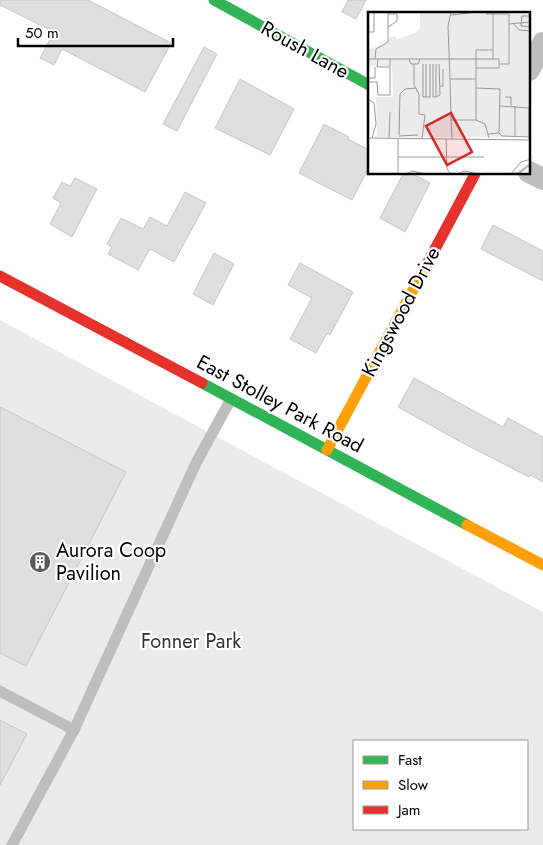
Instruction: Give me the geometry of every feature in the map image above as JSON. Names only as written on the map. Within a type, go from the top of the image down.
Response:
[{"type":"street","name":"Roush Lane","points":[[214,0],[368,84]]},
{"type":"street","points":[[530,68],[543,43]]},
{"type":"street","points":[[530,173],[543,180]]},
{"type":"street","name":"Kingswood Drive","points":[[327,450],[474,175]]},
{"type":"street","name":"East Stolley Park Road","points":[[0,276],[543,565]]},
{"type":"lane","points":[[12,845],[74,730],[196,464],[231,398]]},
{"type":"lane","points":[[0,691],[74,730]]},
{"type":"green space","name":"Fonner Park","points":[[0,320],[543,612],[543,845],[0,845]]},
{"type":"building","points":[[0,0],[88,0],[171,43],[145,92],[62,49],[54,65],[40,58],[54,32],[0,5]]},
{"type":"building","points":[[348,0],[366,0],[356,19],[342,12]]},
{"type":"building","points":[[204,47],[217,54],[177,131],[163,124]]},
{"type":"building","points":[[240,79],[294,109],[270,155],[215,128]]},
{"type":"building","points":[[324,124],[368,149],[368,169],[352,200],[299,173]]},
{"type":"building","points":[[402,175],[415,175],[430,183],[405,232],[380,218]]},
{"type":"building","points":[[75,178],[97,189],[72,237],[50,224],[61,203],[53,198],[62,182],[70,186]]},
{"type":"building","points":[[185,192],[206,203],[174,262],[150,249],[138,270],[108,254],[112,247],[107,244],[121,218],[143,229],[150,217],[167,226]]},
{"type":"building","points":[[493,225],[543,251],[543,281],[481,249]]},
{"type":"building","points":[[214,253],[234,264],[213,305],[193,294]]},
{"type":"building","points":[[300,263],[353,292],[330,335],[327,333],[316,353],[290,339],[312,298],[288,285]]},
{"type":"building","points":[[414,378],[503,427],[508,418],[543,437],[543,482],[530,475],[529,477],[461,442],[398,407]]},
{"type":"building","name":"Aurora Coop Pavilion","points":[[0,407],[126,472],[26,666],[0,653]]},
{"type":"building","points":[[0,720],[27,734],[0,785]]},
{"type":"traffic: fast","points":[[214,0],[368,84]]},
{"type":"traffic: fast","points":[[202,383],[467,525]]},
{"type":"traffic: slow","points":[[327,450],[427,264]]},
{"type":"traffic: slow","points":[[467,525],[543,565]]},
{"type":"traffic: jam","points":[[427,264],[474,175]]},
{"type":"traffic: jam","points":[[0,276],[202,383]]},
{"type":"place","name":"Aurora Coop Pavilion","points":[[40,562]]}]
